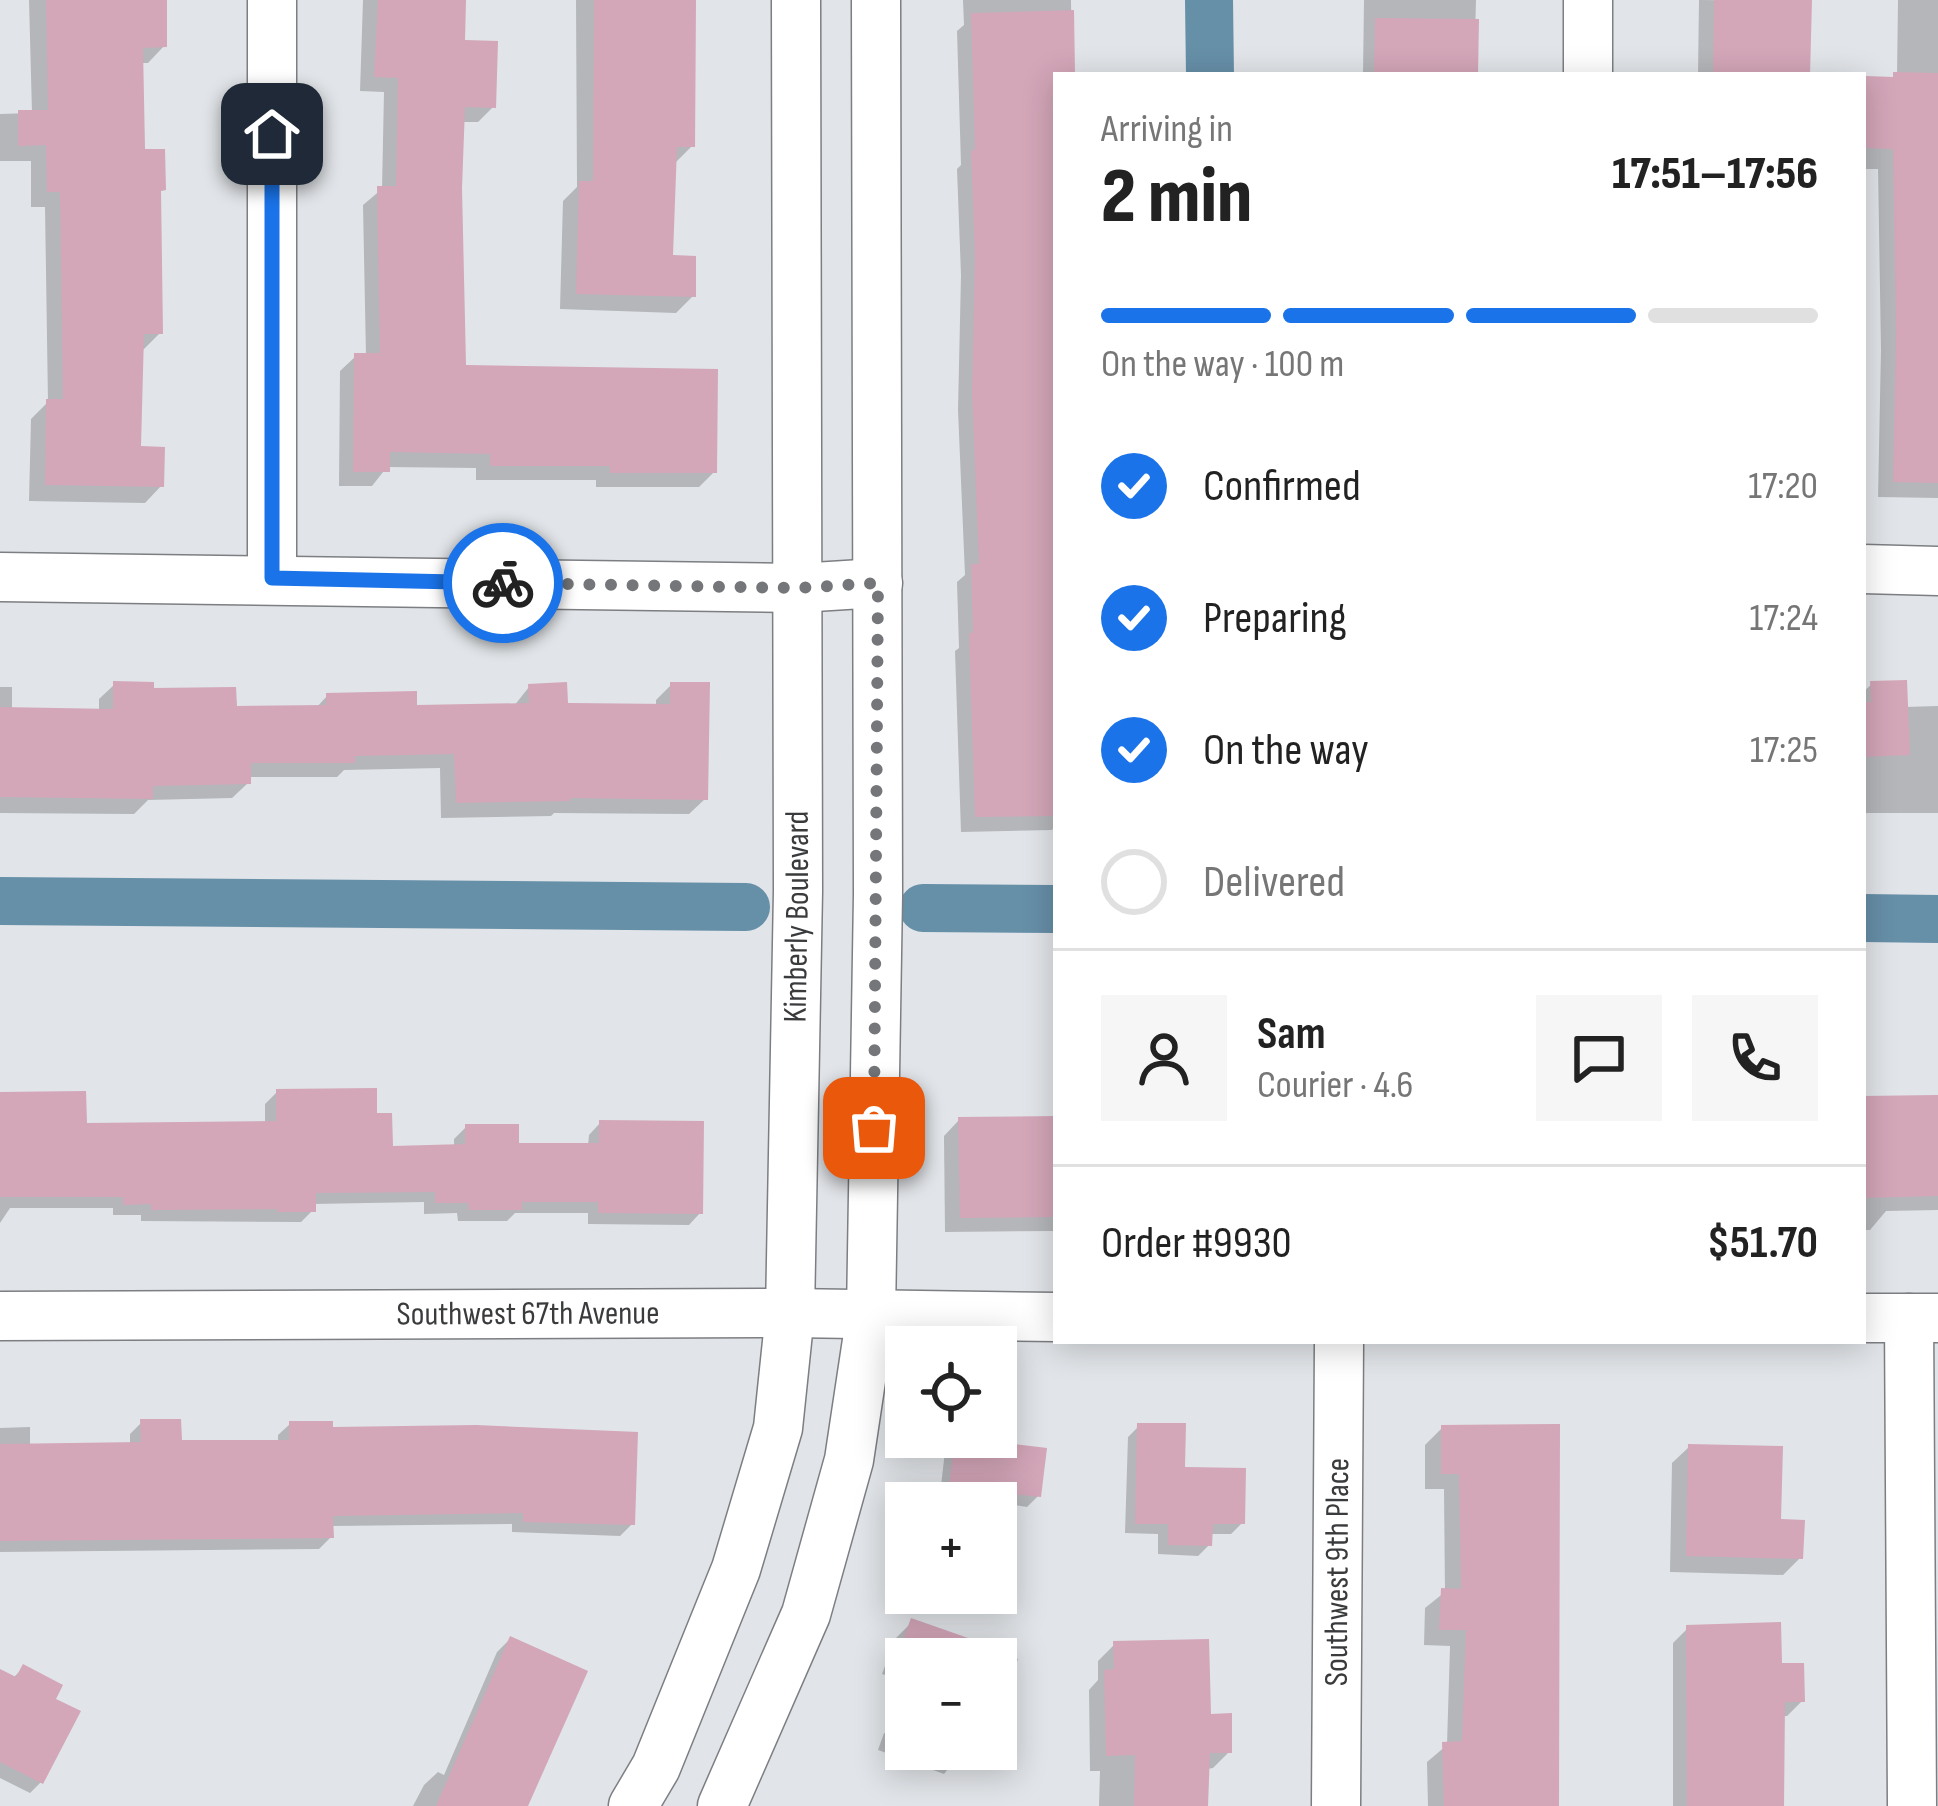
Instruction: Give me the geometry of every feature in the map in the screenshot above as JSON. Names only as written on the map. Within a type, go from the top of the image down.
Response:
[{"type":"street","points":[[272,0],[272,578]]},
{"type":"street","name":"Kimberly Boulevard","points":[[633,1806],[656,1767],[736,1569],[778,1428],[790,1313],[798,890],[796,0]]},
{"type":"street","points":[[722,1806],[806,1613],[849,1460],[871,1314],[878,583],[876,0]]},
{"type":"street","points":[[1588,0],[1588,72]]},
{"type":"street","points":[[1866,569],[1938,571]]},
{"type":"street","points":[[0,577],[798,588],[878,583]]},
{"type":"street","name":"Southwest 67th Avenue","points":[[0,1316],[1053,1316]]},
{"type":"street","points":[[1903,1318],[1912,1806]]},
{"type":"street","name":"Southwest 9th Place","points":[[1336,1806],[1339,1344]]},
{"type":"building","points":[[46,0],[167,0],[167,47],[143,48],[145,149],[165,149],[166,190],[161,191],[163,334],[144,334],[141,446],[165,447],[164,487],[45,485],[46,399],[63,399],[60,192],[47,192],[46,145],[18,146],[18,110],[48,110]]},
{"type":"building","points":[[378,0],[466,0],[465,40],[498,41],[496,108],[465,107],[466,365],[718,369],[717,473],[610,473],[610,466],[490,466],[490,454],[390,452],[390,472],[353,472],[354,353],[380,353],[377,186],[396,186],[398,78],[374,77]]},
{"type":"building","points":[[594,0],[696,0],[695,147],[677,147],[673,255],[696,256],[696,297],[576,294],[579,181],[593,181]]},
{"type":"building","points":[[1714,0],[1812,0],[1810,72],[1713,72]]},
{"type":"building","points":[[1074,10],[1075,72],[1053,72],[1053,816],[975,817],[969,633],[973,633],[971,564],[979,564],[972,392],[971,150],[975,150],[971,13]]},
{"type":"building","points":[[1375,18],[1479,19],[1478,72],[1374,72]]},
{"type":"building","points":[[1893,72],[1938,73],[1938,483],[1893,482],[1893,149],[1866,148],[1866,76],[1893,77]]},
{"type":"building","points":[[1907,680],[1910,755],[1866,757],[1870,681]]},
{"type":"building","points":[[113,681],[154,682],[154,688],[236,687],[237,706],[326,705],[326,693],[417,691],[417,705],[529,703],[528,684],[567,682],[568,703],[670,704],[670,682],[710,682],[708,800],[570,798],[456,803],[454,754],[355,756],[355,763],[251,763],[251,784],[153,786],[153,799],[0,797],[0,707],[113,709]]},
{"type":"building","points":[[377,1088],[377,1113],[392,1113],[393,1146],[465,1144],[465,1124],[519,1124],[519,1143],[599,1143],[599,1120],[704,1121],[703,1214],[598,1213],[598,1202],[522,1202],[522,1210],[469,1210],[468,1203],[435,1203],[435,1192],[316,1193],[316,1212],[151,1210],[151,1204],[123,1205],[123,1197],[0,1197],[0,1092],[86,1091],[87,1123],[276,1121],[276,1089]]},
{"type":"building","points":[[1938,1095],[1938,1196],[1866,1198],[1866,1096]]},
{"type":"building","points":[[1053,1116],[1053,1217],[960,1218],[958,1117]]},
{"type":"building","points":[[140,1419],[181,1419],[182,1440],[289,1440],[289,1421],[333,1421],[333,1427],[476,1425],[638,1432],[635,1525],[523,1522],[523,1513],[333,1516],[334,1538],[0,1541],[0,1444],[141,1442]]},
{"type":"building","points":[[1137,1423],[1186,1423],[1185,1467],[1246,1468],[1245,1524],[1213,1524],[1212,1546],[1168,1545],[1168,1524],[1135,1524]]},
{"type":"building","points":[[1560,1424],[1559,1806],[1444,1806],[1442,1742],[1462,1741],[1466,1630],[1439,1630],[1441,1588],[1461,1589],[1459,1474],[1441,1474],[1441,1425]]},
{"type":"building","points":[[1017,1444],[1047,1448],[1041,1497],[1017,1495],[1017,1482],[950,1482],[952,1458],[1017,1458]]},
{"type":"building","points":[[1688,1444],[1783,1446],[1781,1519],[1805,1520],[1803,1559],[1686,1556]]},
{"type":"building","points":[[911,1618],[968,1638],[904,1638]]},
{"type":"building","points":[[1781,1622],[1782,1663],[1804,1663],[1805,1702],[1785,1702],[1784,1806],[1687,1806],[1686,1625]]},
{"type":"building","points":[[510,1636],[588,1671],[528,1806],[436,1806]]},
{"type":"building","points":[[1209,1639],[1211,1714],[1232,1713],[1232,1753],[1210,1753],[1208,1806],[1134,1806],[1135,1755],[1106,1756],[1104,1670],[1114,1669],[1113,1641]]},
{"type":"building","points":[[23,1664],[63,1685],[56,1699],[81,1711],[43,1784],[0,1762],[0,1669],[16,1677]]},
{"type":"waterway","points":[[1209,0],[1210,72]]},
{"type":"waterway","points":[[0,901],[746,907]]},
{"type":"waterway","points":[[923,908],[1053,909]]},
{"type":"waterway","points":[[1866,918],[1938,919]]},
{"type":"way so far","points":[[503,583],[798,588],[878,583],[874,1128]]},
{"type":"route","points":[[272,134],[272,578],[503,583]]}]
